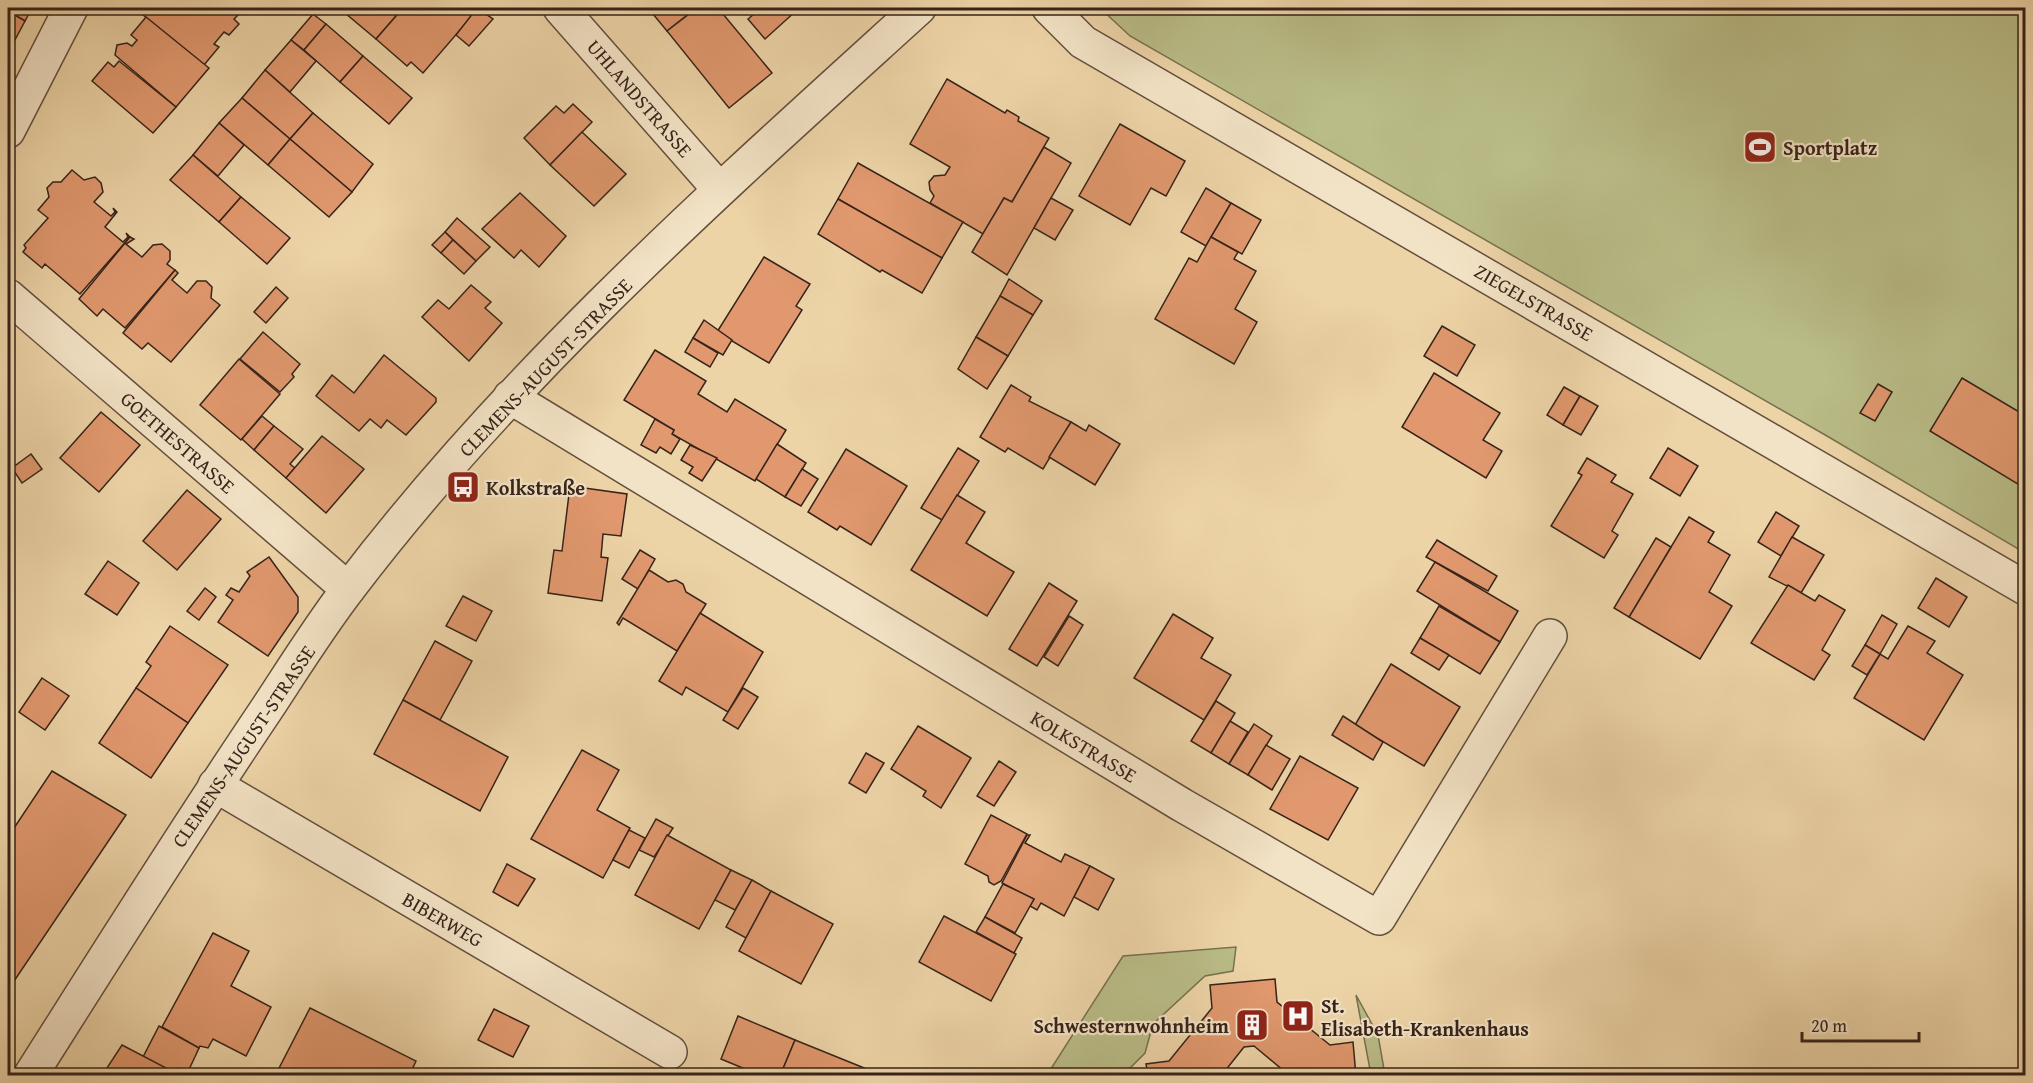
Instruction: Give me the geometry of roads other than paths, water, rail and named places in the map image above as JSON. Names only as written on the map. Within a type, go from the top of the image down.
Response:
[{"type":"street","points":[[8,130],[71,8]]},
{"type":"street","name":"UHLANDSTRASSE","points":[[560,8],[719,189]]},
{"type":"street","name":"CLEMENS-AUGUST-STRASSE","points":[[30,1076],[215,785],[348,589],[510,397],[719,189],[919,8]]},
{"type":"street","name":"ZIEGELSTRASSE","points":[[1049,8],[1083,42],[2025,588]]},
{"type":"street","name":"GOETHESTRASSE","points":[[8,296],[348,589]]},
{"type":"street","name":"KOLKSTRASSE","points":[[510,397],[1221,827],[1379,918],[1550,636]]},
{"type":"street","name":"BIBERWEG","points":[[215,785],[670,1052]]},
{"type":"place","name":"Sportplatz","points":[[1760,147]]},
{"type":"place","name":"Kolkstraße","points":[[463,487]]},
{"type":"place","name":"St. Elisabeth-Krankenhaus","points":[[1298,1016]]},
{"type":"place","name":"Schwesternwohnheim","points":[[1252,1025]]}]
